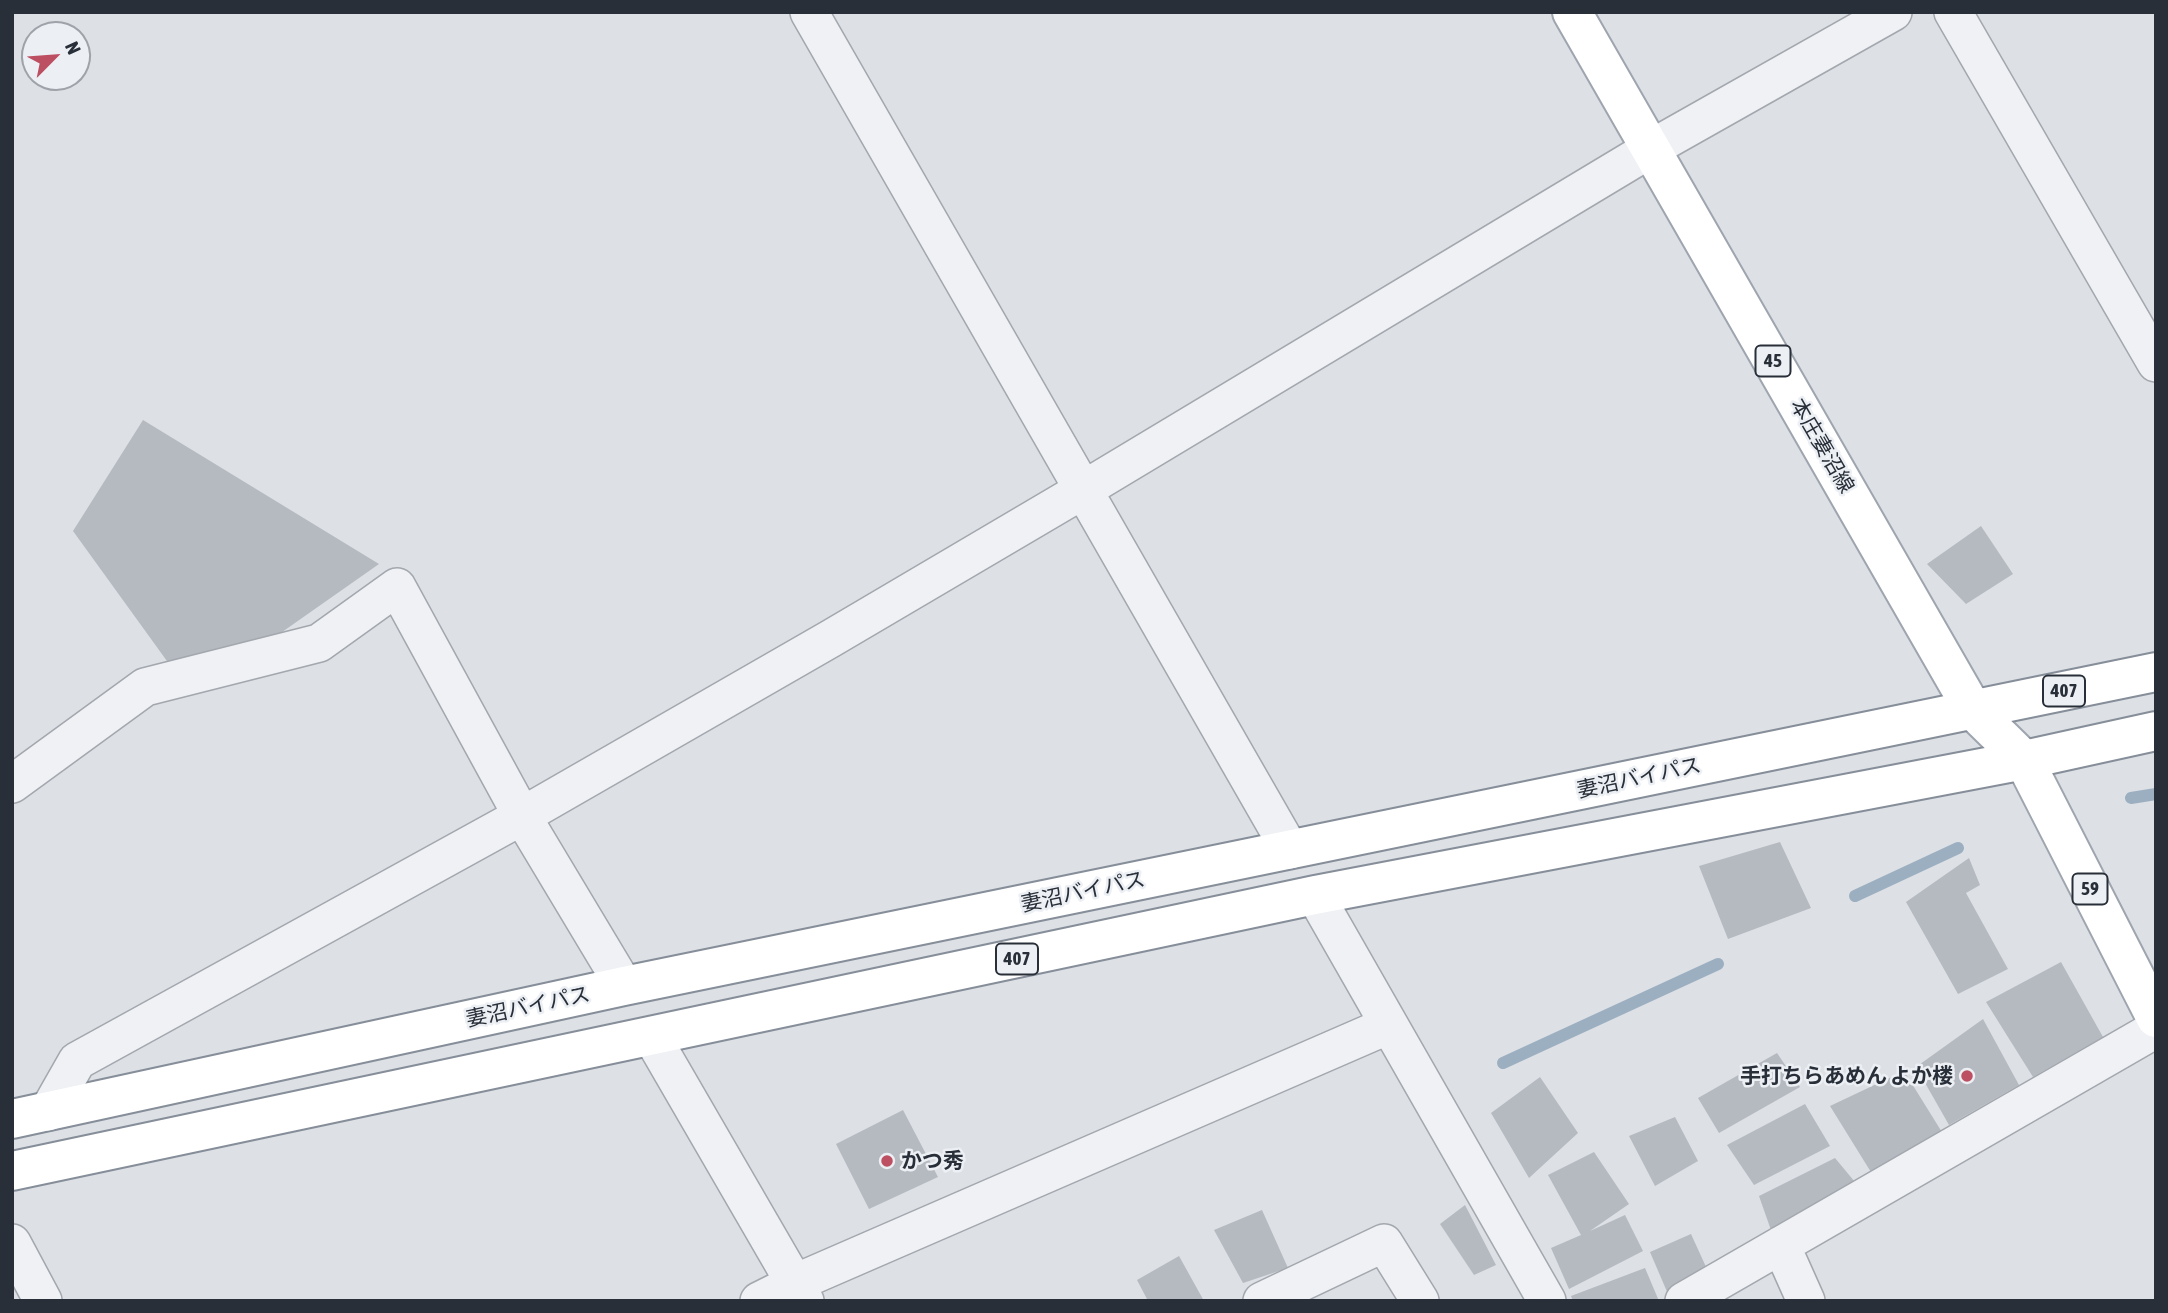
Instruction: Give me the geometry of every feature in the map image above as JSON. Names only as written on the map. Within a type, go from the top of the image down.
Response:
[{"type":"main road","name":"本庄妻沼線","points":[[1572,12],[1973,710],[2024,760]]},
{"type":"main road","name":"妻沼バイパス","points":[[30,1115],[624,986],[2156,672]]},
{"type":"main road","name":"407","points":[[12,1171],[1315,895],[2024,760],[2156,731]]},
{"type":"main road","name":"59","points":[[2024,760],[2156,1018]]},
{"type":"street","points":[[809,12],[1290,850]]},
{"type":"street","points":[[30,1115],[77,1060],[522,816],[830,639],[1652,148],[1894,12]]},
{"type":"street","points":[[1953,12],[2156,363]]},
{"type":"street","points":[[12,784],[145,687],[318,643],[397,587],[522,816],[624,986]]},
{"type":"street","points":[[1315,895],[1547,1301]]},
{"type":"street","points":[[759,1301],[800,1292],[1389,1025]]},
{"type":"street","points":[[1684,1301],[2156,1030]]},
{"type":"street","points":[[652,1037],[800,1292]]},
{"type":"street","points":[[12,1243],[43,1301]]},
{"type":"street","points":[[1262,1301],[1384,1243],[1420,1301]]},
{"type":"street","points":[[1781,1245],[1806,1301]]},
{"type":"building","points":[[143,420],[379,564],[275,637],[172,668],[73,531]]},
{"type":"building","points":[[1981,526],[2013,574],[1966,604],[1927,564]]},
{"type":"building","points":[[1780,842],[1811,908],[1728,939],[1699,866]]},
{"type":"building","points":[[1969,858],[1980,885],[1966,893],[2008,969],[1958,994],[1906,902]]},
{"type":"building","points":[[2061,962],[2103,1037],[2033,1077],[1986,1002]]},
{"type":"building","name":"手打ちらあめん よか楼","points":[[1983,1019],[2019,1085],[1949,1125],[1916,1067]]},
{"type":"building","points":[[1777,1053],[1800,1087],[1719,1133],[1698,1098]]},
{"type":"building","points":[[1904,1071],[1945,1137],[1874,1177],[1830,1106]]},
{"type":"building","points":[[1540,1077],[1578,1133],[1529,1178],[1491,1113]]},
{"type":"building","points":[[1805,1104],[1830,1146],[1754,1185],[1727,1145]]},
{"type":"building","name":"かつ秀","points":[[903,1110],[938,1177],[869,1209],[836,1144]]},
{"type":"building","points":[[1675,1117],[1698,1161],[1655,1186],[1629,1136]]},
{"type":"building","points":[[1594,1152],[1629,1204],[1590,1231],[1625,1215],[1643,1251],[1569,1289],[1551,1248],[1581,1235],[1548,1175]]},
{"type":"building","points":[[1835,1158],[1860,1188],[1772,1233],[1759,1196]]},
{"type":"building","points":[[1465,1205],[1496,1265],[1474,1275],[1440,1224]]},
{"type":"building","points":[[1262,1210],[1288,1268],[1243,1283],[1214,1230]]},
{"type":"building","points":[[1691,1234],[1712,1280],[1671,1301],[1650,1252]]},
{"type":"building","points":[[1179,1256],[1204,1301],[1148,1301],[1137,1280]]},
{"type":"building","points":[[1645,1268],[1659,1301],[1573,1301],[1571,1296]]},
{"type":"waterway","points":[[2131,798],[2156,794]]},
{"type":"waterway","points":[[1855,896],[1958,848]]},
{"type":"waterway","points":[[1503,1063],[1718,964]]},
{"type":"place","name":"手打ちらあめん よか楼","points":[[1967,1076]]},
{"type":"place","name":"かつ秀","points":[[887,1161]]}]
